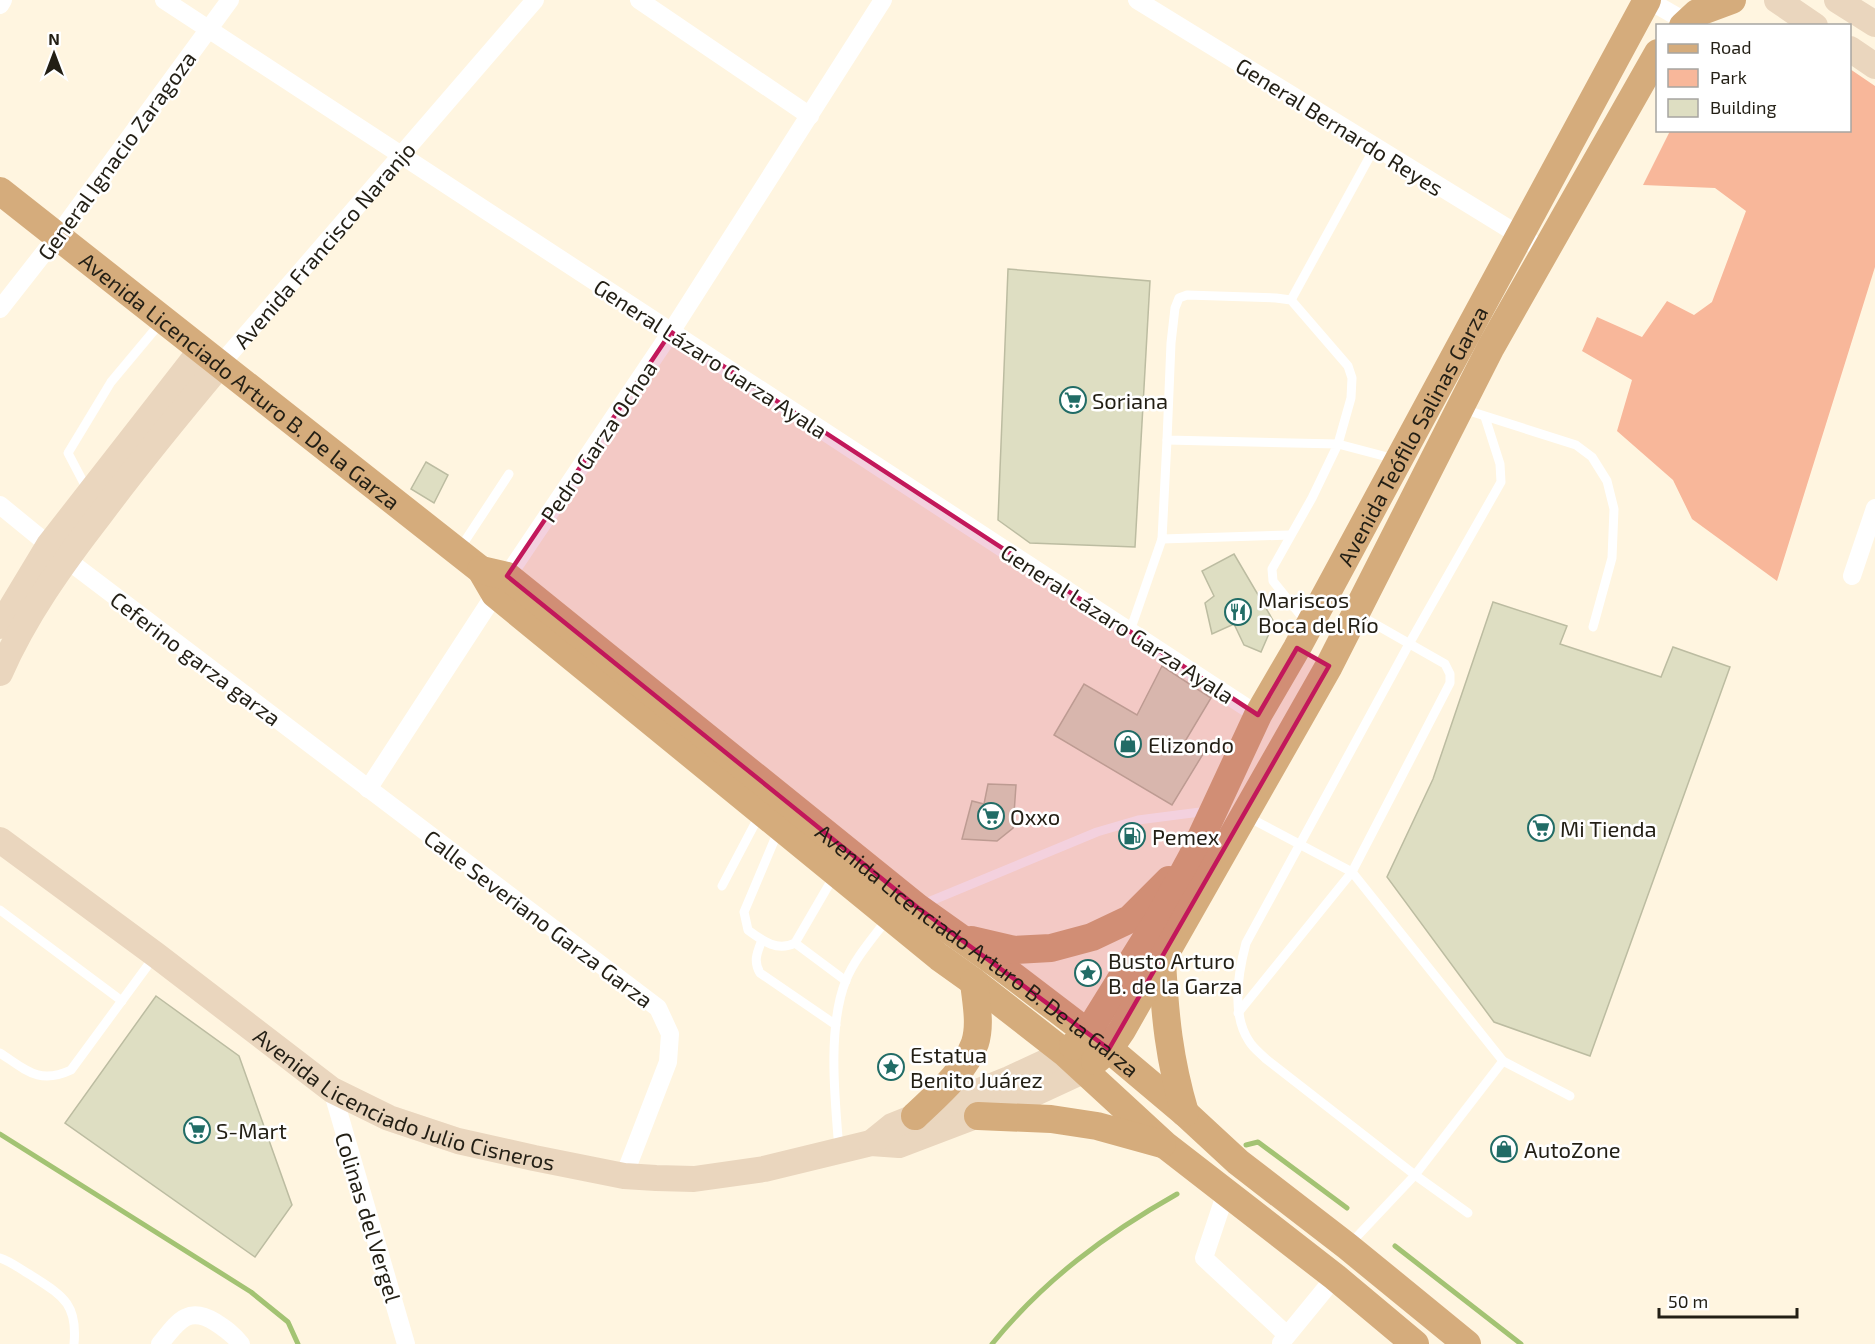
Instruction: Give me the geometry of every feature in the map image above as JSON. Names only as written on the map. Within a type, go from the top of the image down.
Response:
[{"type":"main road","name":"Avenida Teófilo Salinas Garza","points":[[1098,1041],[1192,857],[1258,715],[1303,637],[1648,0]]},
{"type":"main road","points":[[1678,17],[1697,13],[1732,0]]},
{"type":"main road","points":[[1777,0],[1812,24]]},
{"type":"main road","points":[[1836,0],[1875,24]]},
{"type":"main road","points":[[1851,50],[1875,66]]},
{"type":"main road","name":"Avenida Teófilo Salinas Garza","points":[[1075,1061],[1098,1041],[1162,961],[1357,613],[1473,413],[1491,347],[1656,57]]},
{"type":"main road","name":"Avenida Licenciado Arturo B. De la Garza","points":[[0,191],[494,580],[903,911],[939,957],[1075,1061],[1165,1145],[1335,1277],[1414,1344]]},
{"type":"main road","name":"Avenida Francisco Naranjo","points":[[0,673],[28,619],[58,552],[90,493],[179,376],[210,358]]},
{"type":"main road","name":"Avenida Francisco Naranjo","points":[[0,626],[58,552],[132,473],[210,358]]},
{"type":"main road","name":"Avenida Licenciado Arturo B. De la Garza","points":[[494,580],[836,874],[903,911],[959,937],[1098,1041],[1185,1113],[1238,1162],[1347,1246],[1467,1344]]},
{"type":"main road","points":[[1303,637],[1329,666]]},
{"type":"main road","name":"Avenida Licenciado Julio Cisneros","points":[[0,840],[156,955],[332,1090],[389,1118],[458,1141],[624,1176],[694,1179],[764,1169],[871,1143],[899,1145],[1032,1095],[1075,1061]]},
{"type":"main road","points":[[959,937],[1014,950],[1051,948],[1092,937],[1130,918],[1192,857]]},
{"type":"main road","points":[[1162,961],[1165,1020],[1171,1061],[1185,1113]]},
{"type":"main road","points":[[915,1116],[953,1078],[965,1063],[975,1042],[978,1017],[974,982]]},
{"type":"main road","name":"Avenida Licenciado Julio Cisneros","points":[[871,1143],[892,1126],[915,1116],[1009,1079],[1075,1061]]},
{"type":"main road","points":[[978,1116],[1051,1119],[1097,1126],[1165,1145]]},
{"type":"main road","points":[[1279,1233],[1347,1246],[1361,1300]]},
{"type":"street","points":[[0,5],[3,0]]},
{"type":"street","name":"General Lázaro Garza Ayala","points":[[164,0],[1258,715]]},
{"type":"street","name":"General Ignacio Zaragoza","points":[[0,309],[58,235],[230,0]]},
{"type":"street","name":"Avenida Francisco Naranjo","points":[[210,358],[400,155],[535,0]]},
{"type":"street","points":[[639,0],[810,116]]},
{"type":"street","name":"Pedro Garza Ochoa","points":[[368,789],[494,580],[671,332],[883,0]]},
{"type":"street","name":"General Bernardo Reyes","points":[[1137,0],[1545,251]]},
{"type":"street","points":[[1648,0],[1678,17]]},
{"type":"street","name":"Ceferino garza garza","points":[[0,505],[58,552],[394,808]]},
{"type":"street","points":[[1852,576],[1868,557],[1875,508]]},
{"type":"street","name":"Calle Severiano Garza Garza","points":[[394,808],[658,1008],[670,1034],[668,1062],[624,1176]]},
{"type":"street","name":"Colinas del Vergel","points":[[332,1090],[406,1344]]},
{"type":"street","points":[[1226,1192],[1204,1258],[1283,1340],[1335,1277]]},
{"type":"street","points":[[160,1344],[186,1317],[195,1315],[205,1316],[233,1333],[241,1344]]},
{"type":"lane","points":[[1291,300],[1375,147]]},
{"type":"lane","points":[[1130,631],[1162,539],[1171,343],[1175,308],[1179,298],[1187,295],[1276,298],[1291,300],[1350,371],[1351,398],[1338,444],[1312,498],[1272,569],[1273,581],[1303,637]]},
{"type":"lane","points":[[90,493],[68,453],[111,382],[163,320]]},
{"type":"lane","points":[[1473,413],[1576,445],[1592,457],[1607,481],[1614,509],[1612,558],[1593,627]]},
{"type":"lane","points":[[1468,1213],[1415,1175],[1266,1059],[1250,1044],[1238,1013],[1241,962],[1246,943],[1409,644],[1501,482],[1500,464],[1473,413]]},
{"type":"lane","points":[[1167,440],[1338,444],[1399,460]]},
{"type":"lane","points":[[458,552],[509,474]]},
{"type":"lane","points":[[1162,539],[1290,535]]},
{"type":"lane","points":[[1238,1013],[1352,872],[1450,682],[1450,674],[1444,664],[1357,613]]},
{"type":"lane","points":[[839,1152],[835,1102],[838,1007],[846,981],[903,911],[1097,832],[1138,820],[1214,810]]},
{"type":"lane","points":[[1245,816],[1352,872],[1503,1061],[1570,1096]]},
{"type":"lane","points":[[722,886],[770,819]]},
{"type":"lane","points":[[770,819],[744,912],[748,930],[778,947],[786,947],[795,943],[836,874]]},
{"type":"lane","points":[[0,910],[122,1000]]},
{"type":"lane","points":[[762,940],[755,965],[760,973],[836,1024]]},
{"type":"lane","points":[[795,943],[846,981]]},
{"type":"lane","points":[[0,1053],[32,1075],[39,1077],[59,1076],[71,1070],[156,955]]},
{"type":"lane","points":[[1347,1246],[1415,1175],[1503,1061]]},
{"type":"lane","points":[[0,1258],[59,1294],[71,1309],[74,1317],[74,1344]]},
{"type":"highlighted area","points":[[671,332],[1258,715],[1297,648],[1329,666],[1109,1049],[917,907],[507,576]]},
{"type":"green space","points":[[1851,70],[1875,86],[1875,267],[1777,581],[1692,519],[1673,480],[1617,431],[1632,380],[1582,351],[1597,317],[1642,337],[1667,301],[1694,315],[1712,302],[1746,211],[1715,188],[1643,185],[1670,132],[1851,132]]},
{"type":"building","name":"Soriana","points":[[1008,269],[1150,281],[1135,547],[1030,543],[998,520]]},
{"type":"building","points":[[426,462],[448,475],[434,503],[411,489]]},
{"type":"building","name":"Mariscos Boca del Río","points":[[1234,554],[1274,622],[1261,652],[1244,645],[1234,624],[1212,634],[1205,603],[1214,596],[1202,571]]},
{"type":"building","name":"Mi Tienda","points":[[1493,602],[1567,626],[1560,644],[1661,677],[1673,647],[1730,667],[1590,1056],[1494,1022],[1387,877],[1433,779]]},
{"type":"building","name":"Elizondo","points":[[1162,666],[1211,698],[1184,743],[1203,754],[1172,805],[1054,735],[1084,684],[1137,715]]},
{"type":"building","name":"Oxxo","points":[[988,784],[1016,785],[1013,828],[997,841],[962,839],[972,801],[984,804]]},
{"type":"building","points":[[156,996],[239,1056],[292,1205],[255,1257],[65,1123]]},
{"type":"waterway","points":[[0,1134],[251,1292],[288,1322],[298,1344]]},
{"type":"waterway","points":[[1246,1145],[1258,1142],[1347,1208]]},
{"type":"waterway","points":[[992,1344],[1033,1299],[1077,1260],[1125,1225],[1177,1194]]},
{"type":"waterway","points":[[1395,1246],[1521,1344]]},
{"type":"place","name":"Soriana","points":[[1073,400]]},
{"type":"place","name":"Mariscos Boca del Río","points":[[1238,612]]},
{"type":"place","name":"Elizondo","points":[[1128,744]]},
{"type":"place","name":"Oxxo","points":[[991,816]]},
{"type":"place","name":"Mi Tienda","points":[[1541,828]]},
{"type":"place","name":"Pemex","points":[[1132,836]]},
{"type":"place","name":"Busto Arturo B. de la Garza","points":[[1088,973]]},
{"type":"place","name":"Estatua Benito Juárez","points":[[891,1067]]},
{"type":"place","name":"S-Mart","points":[[197,1130]]},
{"type":"place","name":"AutoZone","points":[[1504,1149]]}]
